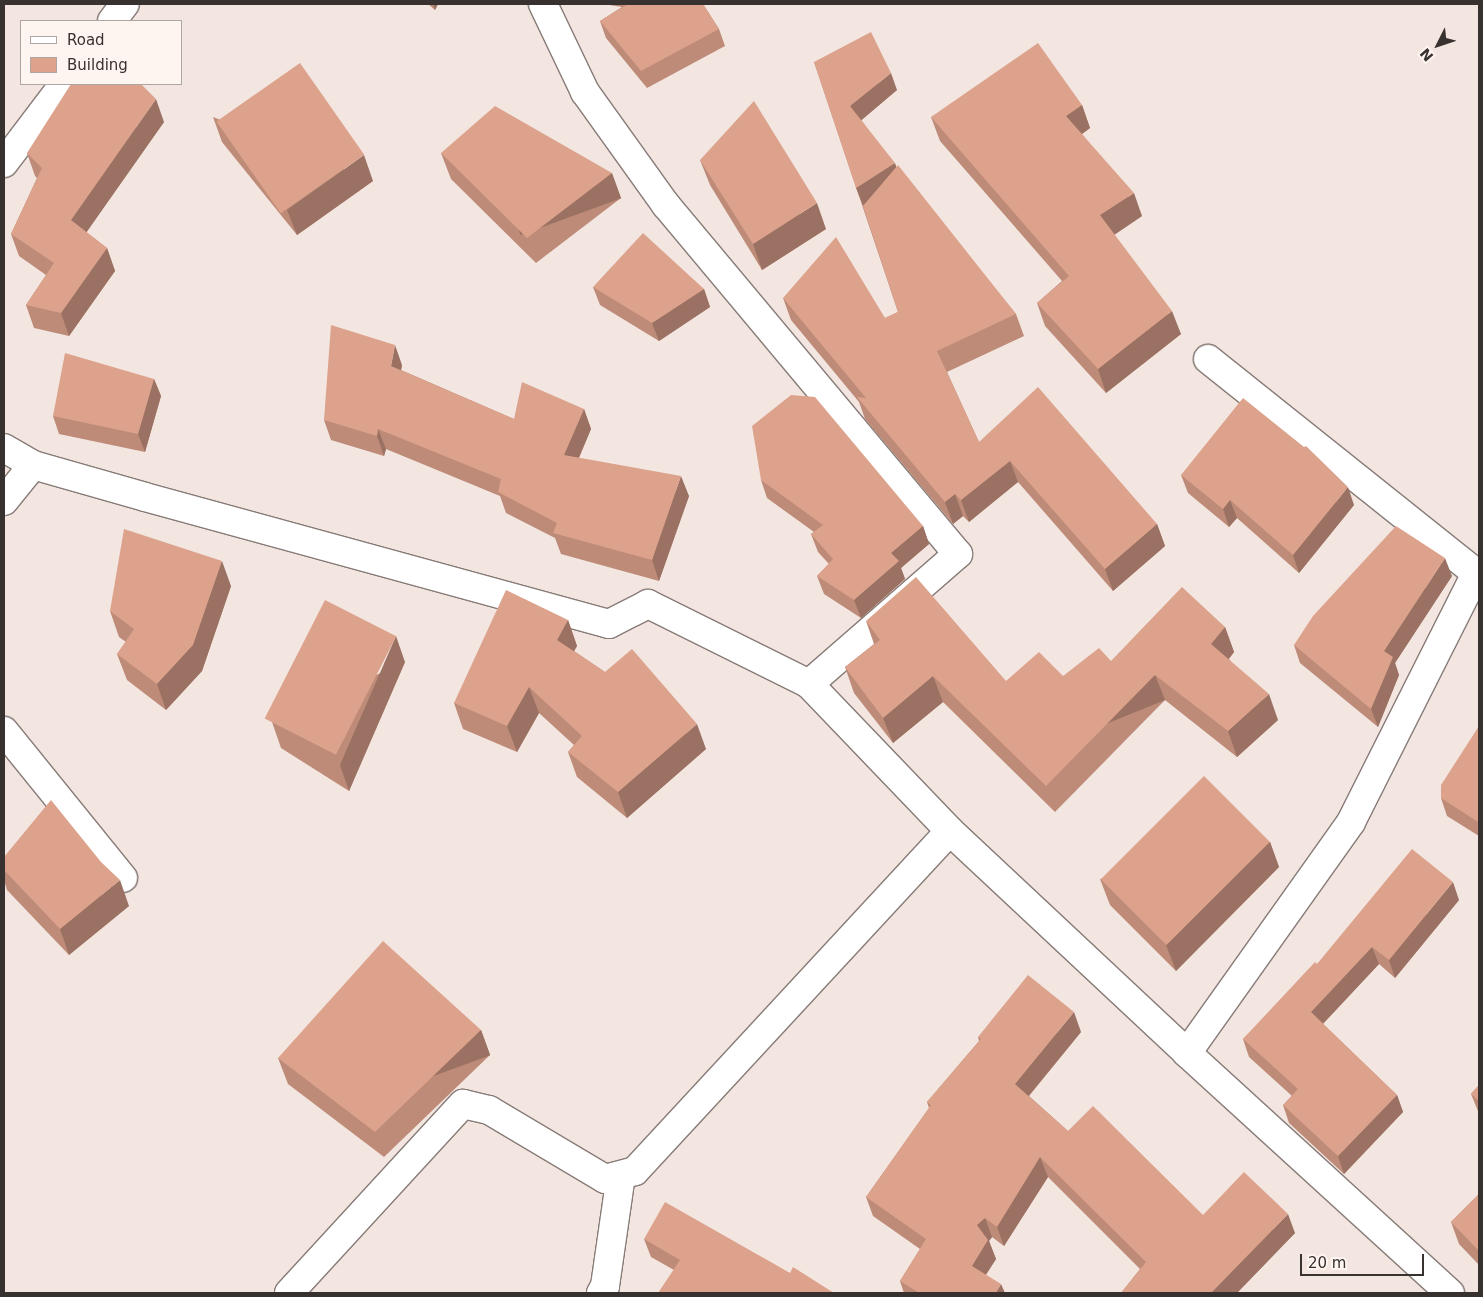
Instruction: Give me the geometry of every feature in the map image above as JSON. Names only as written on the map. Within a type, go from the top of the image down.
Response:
[{"type":"street","points":[[113,20],[125,4]]},
{"type":"street","points":[[542,4],[585,92],[666,205],[958,554],[810,684]]},
{"type":"street","points":[[4,163],[63,85]]},
{"type":"street","points":[[1186,1053],[1351,822],[1478,574],[1208,360]]},
{"type":"street","points":[[4,448],[33,465],[609,624],[648,604],[810,684],[950,832],[1186,1053],[1450,1293]]},
{"type":"street","points":[[4,501],[33,465]]},
{"type":"street","points":[[4,731],[123,878]]},
{"type":"street","points":[[290,1293],[463,1104],[489,1110],[605,1179],[635,1171],[950,832]]},
{"type":"street","points":[[600,1293],[605,1286],[621,1175]]},
{"type":"building","points":[[628,4],[703,4],[719,29],[641,71],[600,21]]},
{"type":"building","points":[[871,32],[891,73],[850,106],[895,163],[856,188],[814,62]]},
{"type":"building","points":[[1038,43],[1082,105],[1066,116],[1134,193],[1100,215],[1172,311],[1098,369],[1037,303],[1069,276],[931,117]]},
{"type":"building","points":[[300,63],[364,155],[281,213],[216,122]]},
{"type":"building","points":[[70,85],[142,85],[156,99],[71,220],[107,248],[61,313],[26,305],[54,263],[11,234],[42,168],[27,153]]},
{"type":"building","points":[[754,101],[817,203],[753,244],[700,160]]},
{"type":"building","points":[[495,106],[612,173],[527,238],[441,153]]},
{"type":"building","points":[[898,165],[1016,314],[937,351],[979,442],[1038,387],[1157,524],[1105,569],[1010,461],[961,500],[955,494],[945,502],[857,397],[866,398],[783,298],[836,237],[885,318],[898,312],[863,206]]},
{"type":"building","points":[[643,233],[704,289],[652,323],[593,287]]},
{"type":"building","points":[[331,325],[395,345],[391,366],[514,419],[522,382],[584,409],[564,455],[681,476],[652,560],[553,533],[557,523],[498,492],[501,479],[378,429],[377,436],[324,420]]},
{"type":"building","points":[[65,353],[154,379],[138,434],[53,416]]},
{"type":"building","points":[[791,395],[815,397],[923,526],[891,553],[899,561],[854,600],[817,576],[833,559],[811,534],[823,525],[761,480],[752,426]]},
{"type":"building","points":[[1243,398],[1304,447],[1306,446],[1348,487],[1293,555],[1230,500],[1223,509],[1181,475]]},
{"type":"building","points":[[1396,526],[1445,558],[1384,651],[1393,657],[1371,709],[1294,645],[1313,616]]},
{"type":"building","points":[[124,529],[222,561],[193,645],[157,684],[117,654],[134,629],[110,611]]},
{"type":"building","points":[[916,577],[1006,681],[1039,652],[1063,676],[1099,648],[1111,661],[1182,587],[1225,627],[1211,644],[1269,694],[1228,731],[1155,675],[1046,786],[933,676],[883,718],[845,667],[880,640],[866,621]]},
{"type":"building","points":[[506,590],[568,620],[557,640],[605,672],[632,649],[697,724],[618,792],[568,752],[582,736],[529,687],[507,726],[454,703]]},
{"type":"building","points":[[325,600],[396,636],[336,755],[265,719]]},
{"type":"building","points":[[1479,726],[1478,822],[1441,798],[1441,785]]},
{"type":"building","points":[[1204,776],[1270,842],[1167,945],[1101,879]]},
{"type":"building","points":[[51,800],[101,862],[120,880],[60,929],[4,870],[4,857]]},
{"type":"building","points":[[1412,849],[1453,882],[1389,960],[1372,947],[1311,1012],[1397,1095],[1338,1156],[1283,1105],[1298,1089],[1243,1039],[1315,962],[1317,964]]},
{"type":"building","points":[[383,941],[481,1030],[375,1132],[278,1058]]},
{"type":"building","points":[[1028,975],[1074,1012],[1015,1084],[1068,1131],[1093,1106],[1203,1215],[1244,1172],[1288,1214],[1211,1293],[1121,1293],[1146,1262],[1040,1157],[997,1227],[985,1218],[977,1225],[988,1240],[972,1266],[1001,1284],[996,1293],[919,1293],[900,1281],[926,1239],[866,1197],[931,1105],[927,1102],[981,1039],[978,1037]]},
{"type":"building","points":[[1479,1085],[1479,1101],[1471,1094]]},
{"type":"building","points":[[1479,1194],[1479,1251],[1451,1222]]},
{"type":"building","points":[[665,1202],[790,1273],[793,1267],[834,1293],[658,1293],[680,1260],[644,1239]]}]
